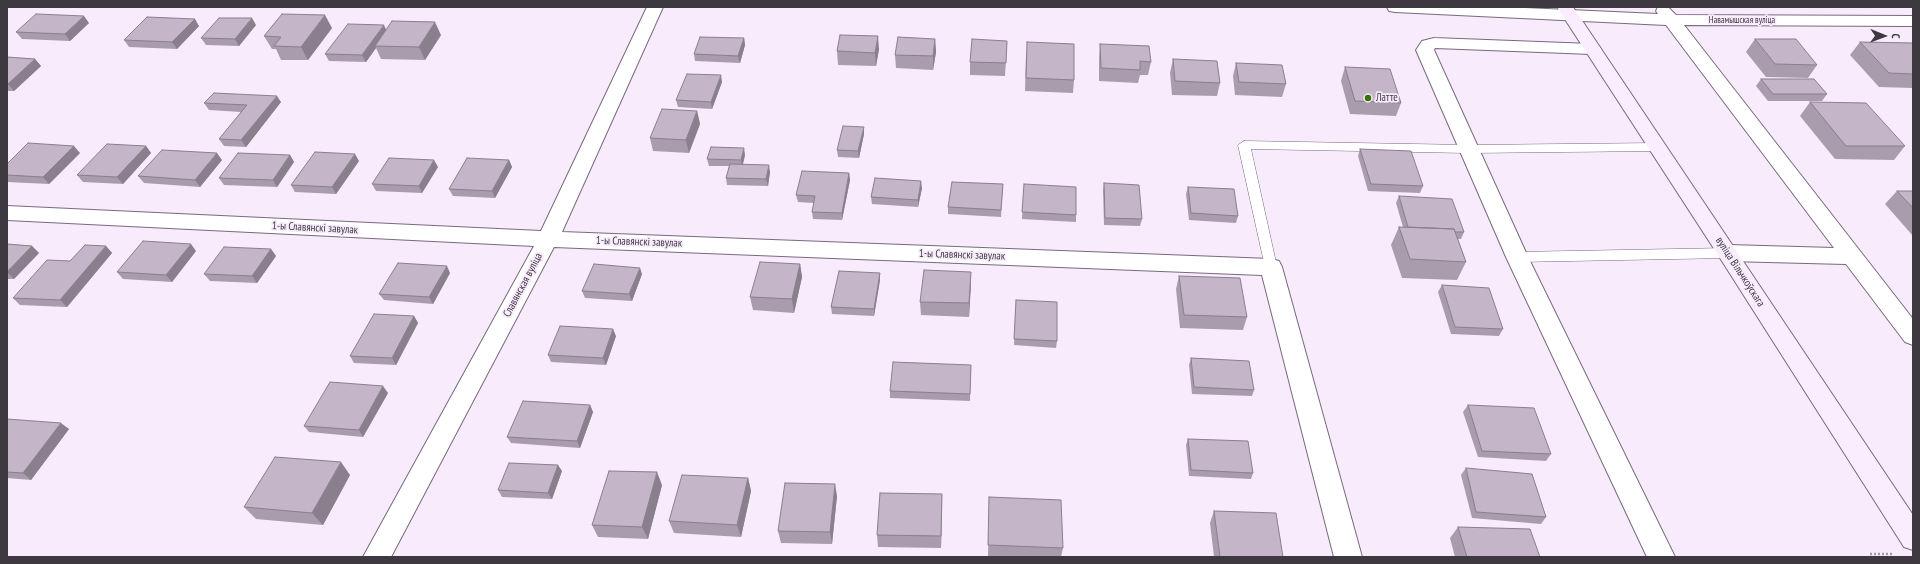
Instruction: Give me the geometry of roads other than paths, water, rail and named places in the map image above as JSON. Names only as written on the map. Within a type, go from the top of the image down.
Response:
[{"type":"main road","name":"вуліца Вільчкоўскага","points":[[1568,11],[1728,253],[1913,538]]},
{"type":"street","name":"Славянская вуліца","points":[[377,557],[548,239],[655,7]]},
{"type":"street","name":"Навамышская вуліца","points":[[1394,7],[1665,13],[1913,21]]},
{"type":"street","points":[[1904,7],[1913,15]]},
{"type":"street","points":[[1665,13],[1913,336]]},
{"type":"street","points":[[1592,49],[1434,43],[1428,45],[1425,50],[1517,257],[1661,557]]},
{"type":"street","name":"1-ы Славянскі завулак","points":[[7,213],[548,239],[1271,267]]},
{"type":"street","points":[[1728,253],[1853,256]]},
{"type":"street","points":[[1271,267],[1348,557]]},
{"type":"lane","points":[[1271,267],[1244,145],[1468,149],[1658,147]]},
{"type":"lane","points":[[1517,257],[1728,253]]},
{"type":"place","name":"Латте","points":[[1368,98]]}]
